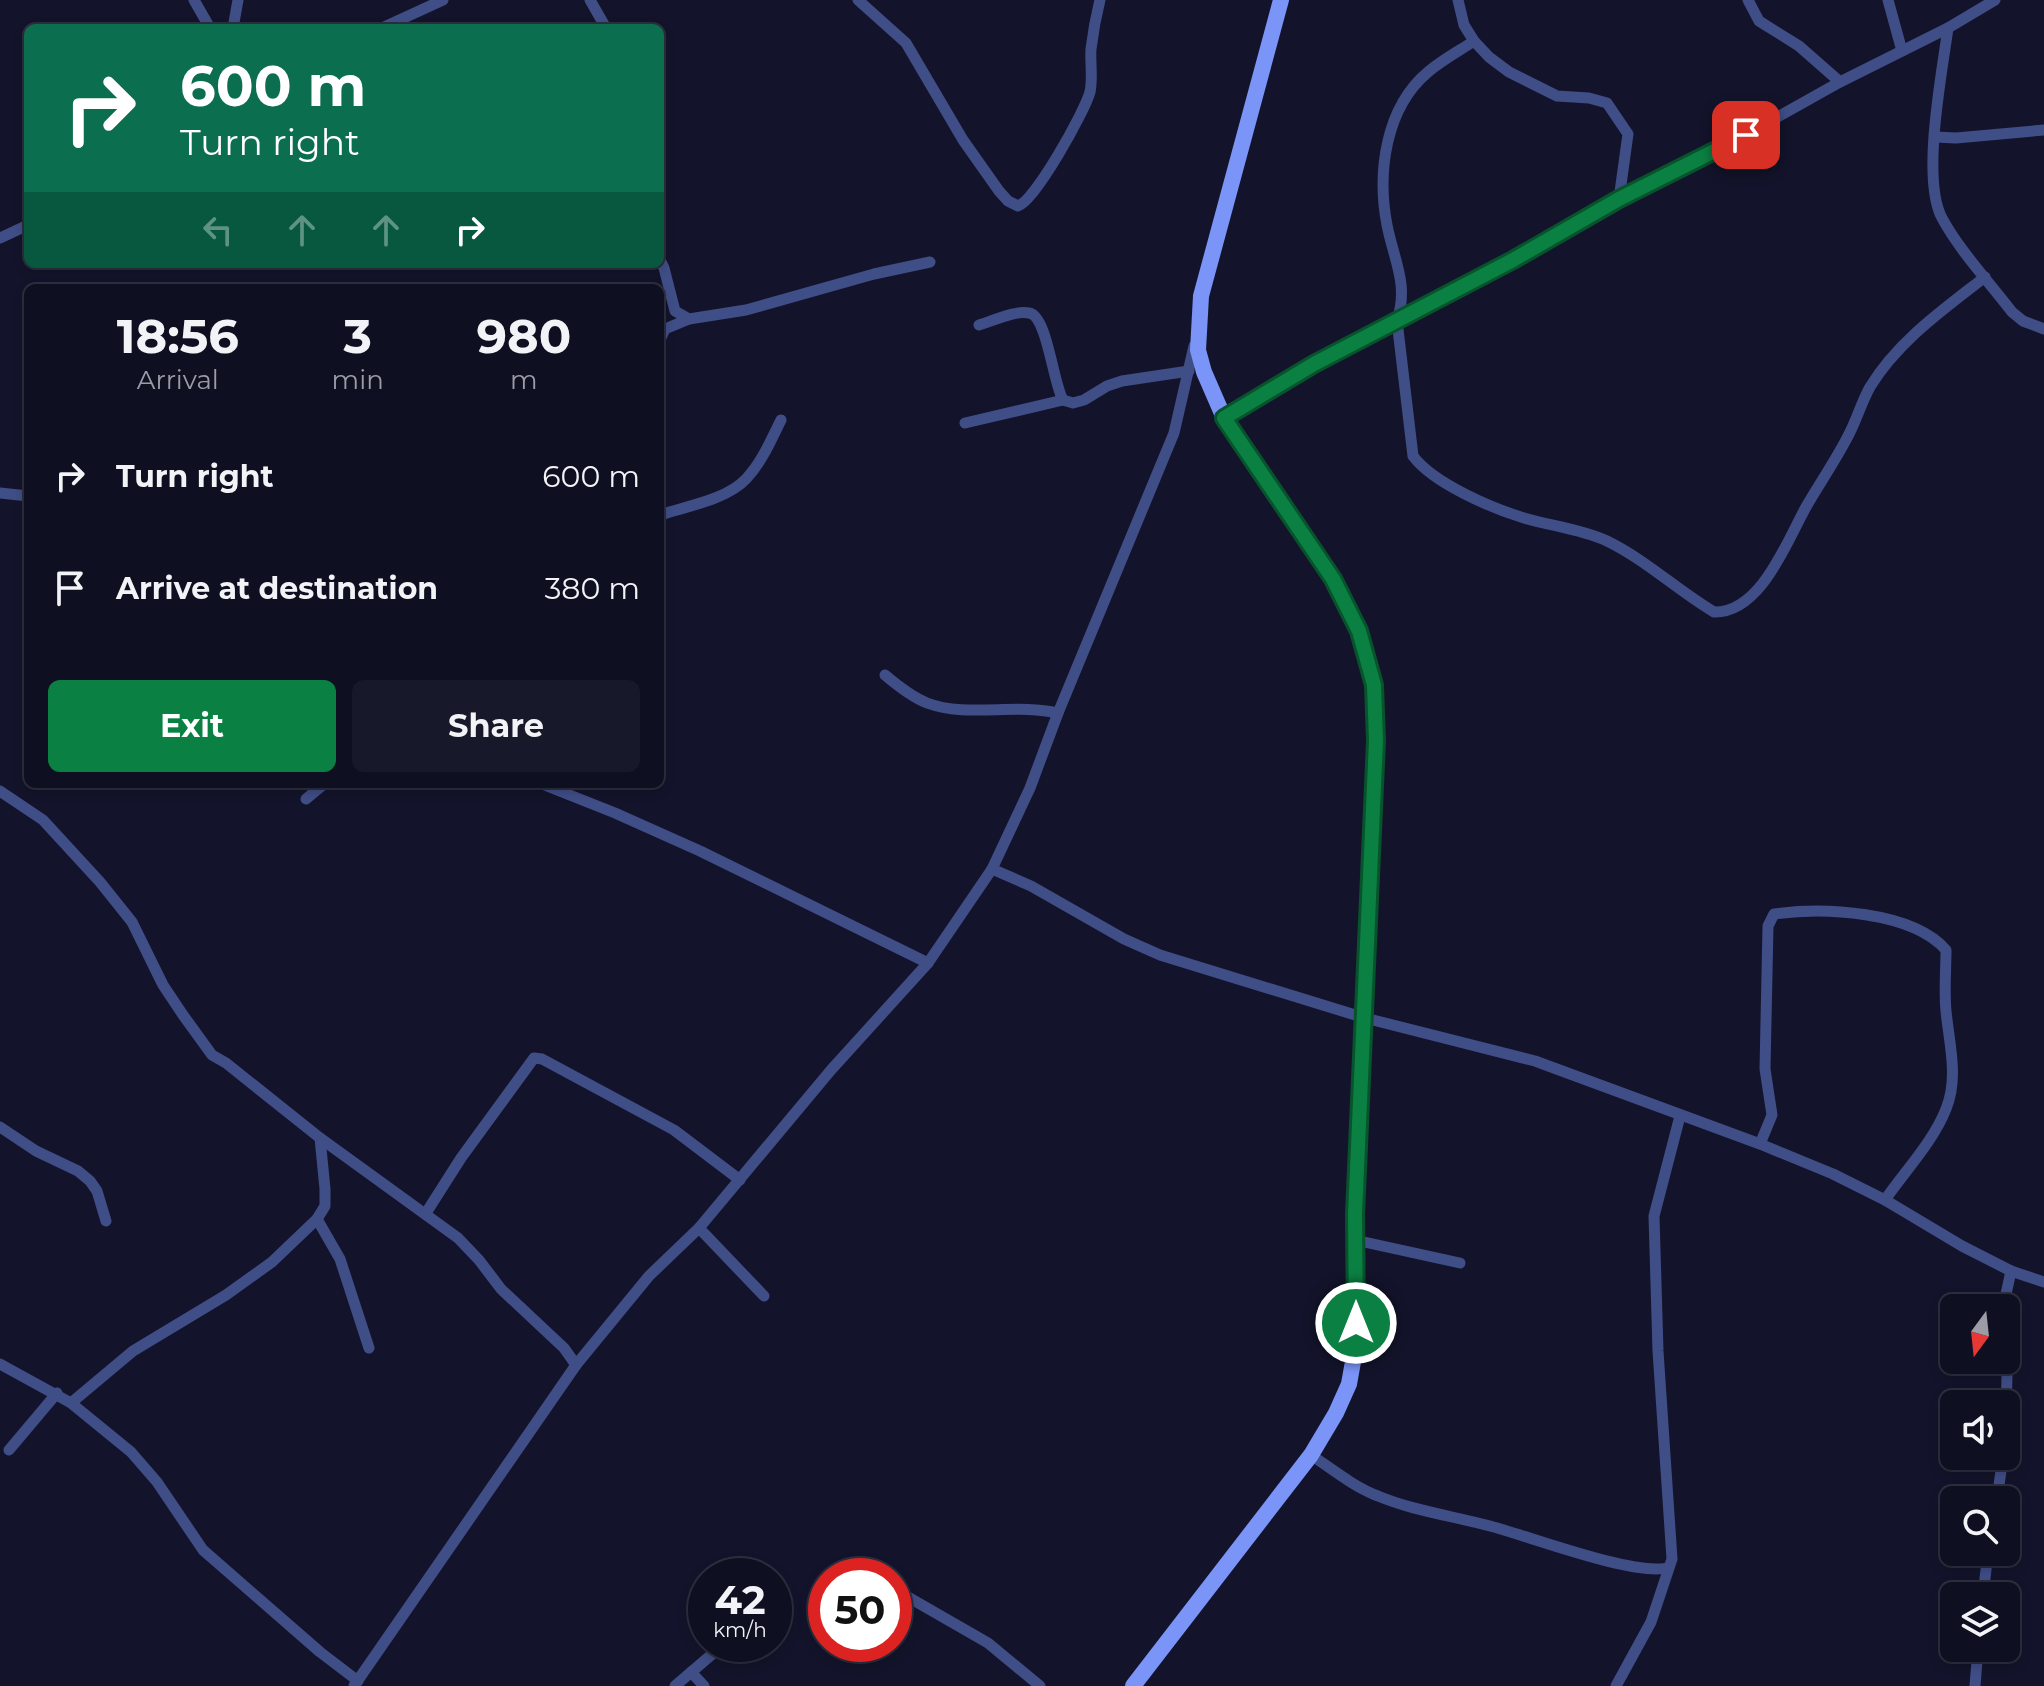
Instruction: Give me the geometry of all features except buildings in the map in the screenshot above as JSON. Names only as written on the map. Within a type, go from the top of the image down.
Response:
[{"type":"main road","points":[[1133,1686],[1311,1455],[1349,1384],[1356,1345],[1355,1240],[1376,741],[1374,685],[1359,631],[1333,579],[1224,418],[1198,350],[1201,296],[1281,0]]},
{"type":"street","points":[[194,0],[208,24]]},
{"type":"street","points":[[234,24],[238,0]]},
{"type":"street","points":[[391,24],[443,0]]},
{"type":"street","points":[[590,0],[604,24]]},
{"type":"street","points":[[858,0],[906,43],[963,140],[999,191],[1018,206],[1029,200],[1043,180],[1087,100],[1094,25],[1100,0]]},
{"type":"street","points":[[1458,0],[1464,25],[1474,41],[1509,72],[1557,96],[1589,98],[1607,103],[1628,134],[1619,199]]},
{"type":"street","points":[[1748,0],[1759,21],[1799,46],[1840,82]]},
{"type":"street","points":[[1888,0],[1902,51]]},
{"type":"street","points":[[1224,418],[1314,364],[1513,260],[1619,199],[1948,28],[1995,0]]},
{"type":"street","points":[[1948,28],[1935,137],[1936,194],[1941,216],[2012,312],[2023,321],[2044,329]]},
{"type":"street","points":[[1474,41],[1426,73],[1405,100],[1393,122],[1384,157],[1387,224],[1403,286],[1404,302],[1397,321],[1413,456],[1420,466],[1499,508],[1603,540],[1634,555],[1714,612],[1725,613],[1741,605],[1762,584],[1848,438],[1870,387],[1879,375],[1926,323],[1985,277]]},
{"type":"street","points":[[1935,137],[2044,130]]},
{"type":"street","points":[[0,238],[24,227]]},
{"type":"street","points":[[664,331],[689,319],[746,310],[874,274],[930,262]]},
{"type":"street","points":[[664,268],[675,311],[689,319]]},
{"type":"street","points":[[979,325],[1025,312],[1034,313],[1039,318],[1063,400]]},
{"type":"street","points":[[0,1364],[57,1393],[145,1466],[203,1550],[356,1683],[576,1365],[649,1276],[699,1228],[831,1070],[928,963],[992,869],[1030,788],[1174,433],[1198,330]]},
{"type":"street","points":[[965,423],[1063,400],[1073,403],[1122,381],[1189,371]]},
{"type":"street","points":[[664,514],[720,496],[744,482],[757,466],[781,420]]},
{"type":"street","points":[[0,493],[24,496]]},
{"type":"street","points":[[885,675],[900,688],[927,703],[946,708],[1035,708],[1058,713]]},
{"type":"street","points":[[306,799],[319,788]]},
{"type":"street","points":[[551,788],[700,851],[928,963]]},
{"type":"street","points":[[0,791],[43,820],[132,922],[163,985],[212,1055],[458,1238],[501,1289],[564,1348],[576,1365]]},
{"type":"street","points":[[992,869],[1031,886],[1124,939],[1160,955],[1365,1018],[1535,1061],[1760,1144],[1833,1174],[1885,1200],[1962,1246],[2011,1271],[2044,1282]]},
{"type":"street","points":[[1760,1144],[1772,1115],[1765,1069],[1768,926],[1774,914],[1799,910],[1904,922],[1937,940],[1946,950],[1945,1009],[1952,1049],[1952,1080],[1947,1107],[1934,1132],[1885,1200]]},
{"type":"street","points":[[426,1213],[461,1158],[534,1058],[542,1059],[674,1130],[740,1180]]},
{"type":"street","points":[[1616,1686],[1651,1622],[1672,1552],[1661,1419],[1654,1216],[1680,1116]]},
{"type":"street","points":[[0,1127],[36,1151],[78,1171],[90,1181],[97,1191],[106,1221]]},
{"type":"street","points":[[71,1403],[133,1351],[226,1295],[272,1262],[317,1219],[325,1206],[320,1138]]},
{"type":"street","points":[[317,1219],[340,1259],[369,1348]]},
{"type":"street","points":[[699,1228],[764,1296]]},
{"type":"street","points":[[1355,1240],[1460,1263]]},
{"type":"street","points":[[2006,1294],[2011,1271]]},
{"type":"street","points":[[9,1450],[57,1393]]},
{"type":"street","points":[[1311,1455],[1376,1496],[1404,1505],[1618,1563],[1660,1570],[1667,1568]]},
{"type":"street","points":[[912,1599],[988,1643],[1040,1686]]},
{"type":"street","points":[[675,1686],[703,1662]]},
{"type":"street","points":[[1975,1686],[1977,1662]]},
{"type":"street","points":[[691,1672],[704,1686]]},
{"type":"route","points":[[1356,1323],[1355,1214],[1376,741],[1374,685],[1359,631],[1333,579],[1224,418],[1314,364],[1513,260],[1619,199],[1746,135]]}]
